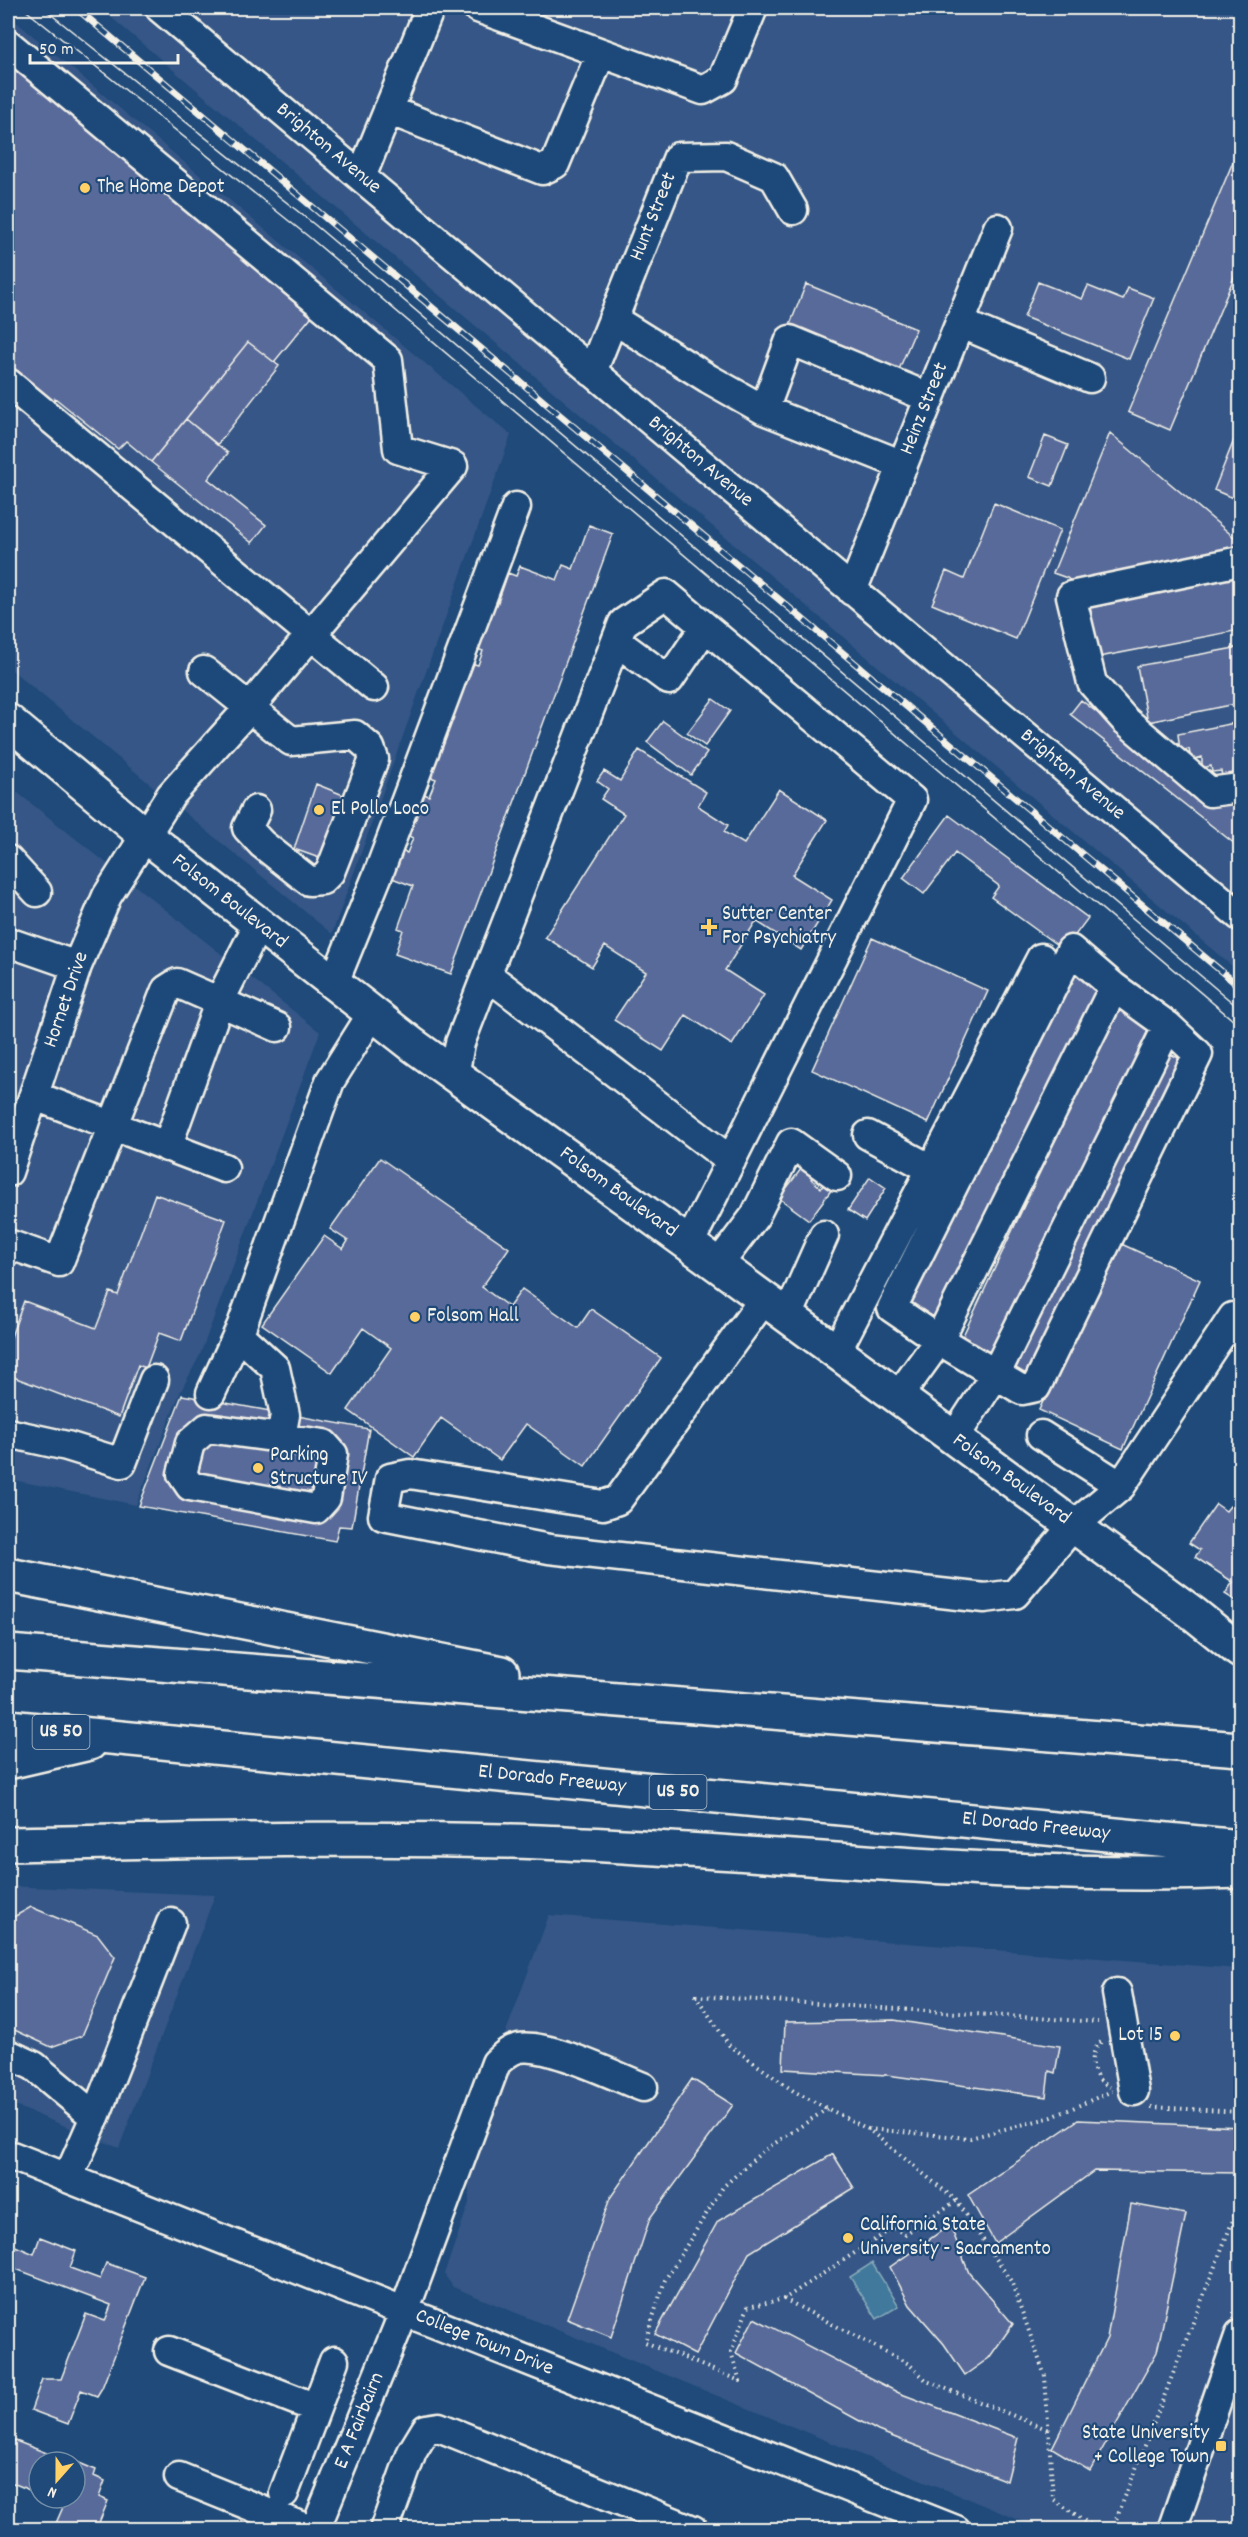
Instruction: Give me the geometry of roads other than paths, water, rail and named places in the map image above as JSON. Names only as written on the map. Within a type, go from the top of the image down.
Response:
[{"type":"main road","name":"Folsom Boulevard","points":[[8,721],[146,836],[333,985],[454,1076],[954,1438],[1240,1651]]},
{"type":"main road","points":[[8,1575],[651,1702]]},
{"type":"main road","points":[[8,1652],[1240,1749]]},
{"type":"main road","name":"El Dorado Freeway","points":[[8,1727],[1240,1847]]},
{"type":"main road","points":[[8,1762],[115,1737]]},
{"type":"main road","points":[[17,1847],[402,1840],[541,1842],[1039,1872],[1157,1874],[1240,1871]]},
{"type":"street","name":"Brighton Avenue","points":[[160,8],[1240,916]]},
{"type":"street","points":[[361,177],[430,8]]},
{"type":"street","points":[[478,8],[703,90],[723,80],[753,8]]},
{"type":"street","name":"Hornet Drive","points":[[8,44],[388,360],[398,449],[453,466],[312,635],[171,795],[107,896],[77,966],[23,1109],[8,1172]]},
{"type":"street","points":[[388,110],[542,170],[555,164],[601,53]]},
{"type":"street","name":"Hunt Street","points":[[592,372],[678,157],[726,156],[774,177],[793,210]]},
{"type":"street","name":"Heinz Street","points":[[852,591],[998,228]]},
{"type":"street","points":[[613,319],[709,379],[764,410],[903,465]]},
{"type":"street","points":[[960,323],[1090,378]]},
{"type":"street","points":[[764,410],[790,340],[930,398]]},
{"type":"street","points":[[8,383],[374,687]]},
{"type":"street","points":[[333,985],[379,873],[516,507]]},
{"type":"street","points":[[1240,561],[1071,596],[1092,683],[1125,720],[1210,792],[1240,788]]},
{"type":"street","points":[[454,1076],[460,1043],[623,623],[666,594],[912,800],[689,1244]]},
{"type":"street","points":[[616,641],[669,680],[705,627]]},
{"type":"street","points":[[204,671],[291,741],[355,735],[370,748],[374,759],[334,865],[322,880],[309,881],[262,844],[247,828],[256,810]]},
{"type":"street","points":[[8,860],[37,892],[8,881]]},
{"type":"street","points":[[167,1147],[220,1000],[258,924]]},
{"type":"street","points":[[8,942],[77,966]]},
{"type":"street","points":[[1071,950],[1114,987],[1168,1026],[1198,1054],[1036,1387],[1022,1390],[939,1340],[892,1308],[1071,950]]},
{"type":"street","points":[[836,1352],[1041,958]]},
{"type":"street","points":[[487,975],[731,1161]]},
{"type":"street","points":[[8,1244],[59,1262],[166,990],[177,983],[277,1027]]},
{"type":"street","points":[[898,1397],[939,1340],[1114,987]]},
{"type":"street","points":[[211,1394],[238,1334],[330,1081],[372,1014]]},
{"type":"street","points":[[954,1438],[995,1375],[1168,1026]]},
{"type":"street","points":[[23,1109],[113,1125],[224,1168]]},
{"type":"street","points":[[868,1135],[931,1168]]},
{"type":"street","points":[[718,1265],[755,1216],[791,1143],[837,1176]]},
{"type":"street","points":[[824,1235],[776,1308],[618,1500],[603,1505],[410,1474],[390,1478],[383,1516],[549,1549],[985,1598],[1015,1594],[1073,1526],[1121,1486],[1233,1317]]},
{"type":"street","points":[[238,1334],[275,1368],[285,1415],[281,1437]]},
{"type":"street","points":[[8,1433],[67,1446],[122,1463],[154,1380]]},
{"type":"street","points":[[207,1428],[281,1437],[324,1444],[333,1454],[326,1498],[316,1509],[190,1486],[182,1474],[190,1443],[207,1428]]},
{"type":"street","points":[[1041,1435],[1121,1486]]},
{"type":"street","points":[[68,2178],[95,2117],[171,1923]]},
{"type":"street","points":[[1117,1993],[1138,2099]]},
{"type":"street","name":"E A Fairbairn","points":[[315,2529],[404,2312],[496,2063],[503,2055],[518,2048],[545,2048],[643,2086]]},
{"type":"street","points":[[8,2054],[34,2066],[95,2117]]},
{"type":"street","name":"College Town Drive","points":[[9,2154],[956,2529]]},
{"type":"street","points":[[1172,2529],[1240,2335]]},
{"type":"street","points":[[170,2351],[316,2408]]},
{"type":"street","points":[[276,2513],[334,2361]]},
{"type":"street","points":[[384,2529],[412,2452],[426,2429],[439,2427],[693,2529]]},
{"type":"street","points":[[179,2477],[276,2513],[310,2529]]},
{"type":"tram line","points":[[23,8],[309,237],[1240,1026]]},
{"type":"tram line","points":[[43,8],[315,225],[1240,1009]]},
{"type":"railway","points":[[76,8],[1240,987]]},
{"type":"place","name":"The Home Depot","points":[[85,188]]},
{"type":"place","name":"El Pollo Loco","points":[[319,810]]},
{"type":"place","name":"Sutter Center For Psychiatry","points":[[709,927]]},
{"type":"place","name":"Folsom Hall","points":[[415,1317]]},
{"type":"place","name":"Parking Structure IV","points":[[258,1468]]},
{"type":"place","name":"Lot 15","points":[[1175,2036]]},
{"type":"place","name":"California State University - Sacramento","points":[[848,2238]]},
{"type":"place","name":"State University + College Town","points":[[1221,2446]]}]
